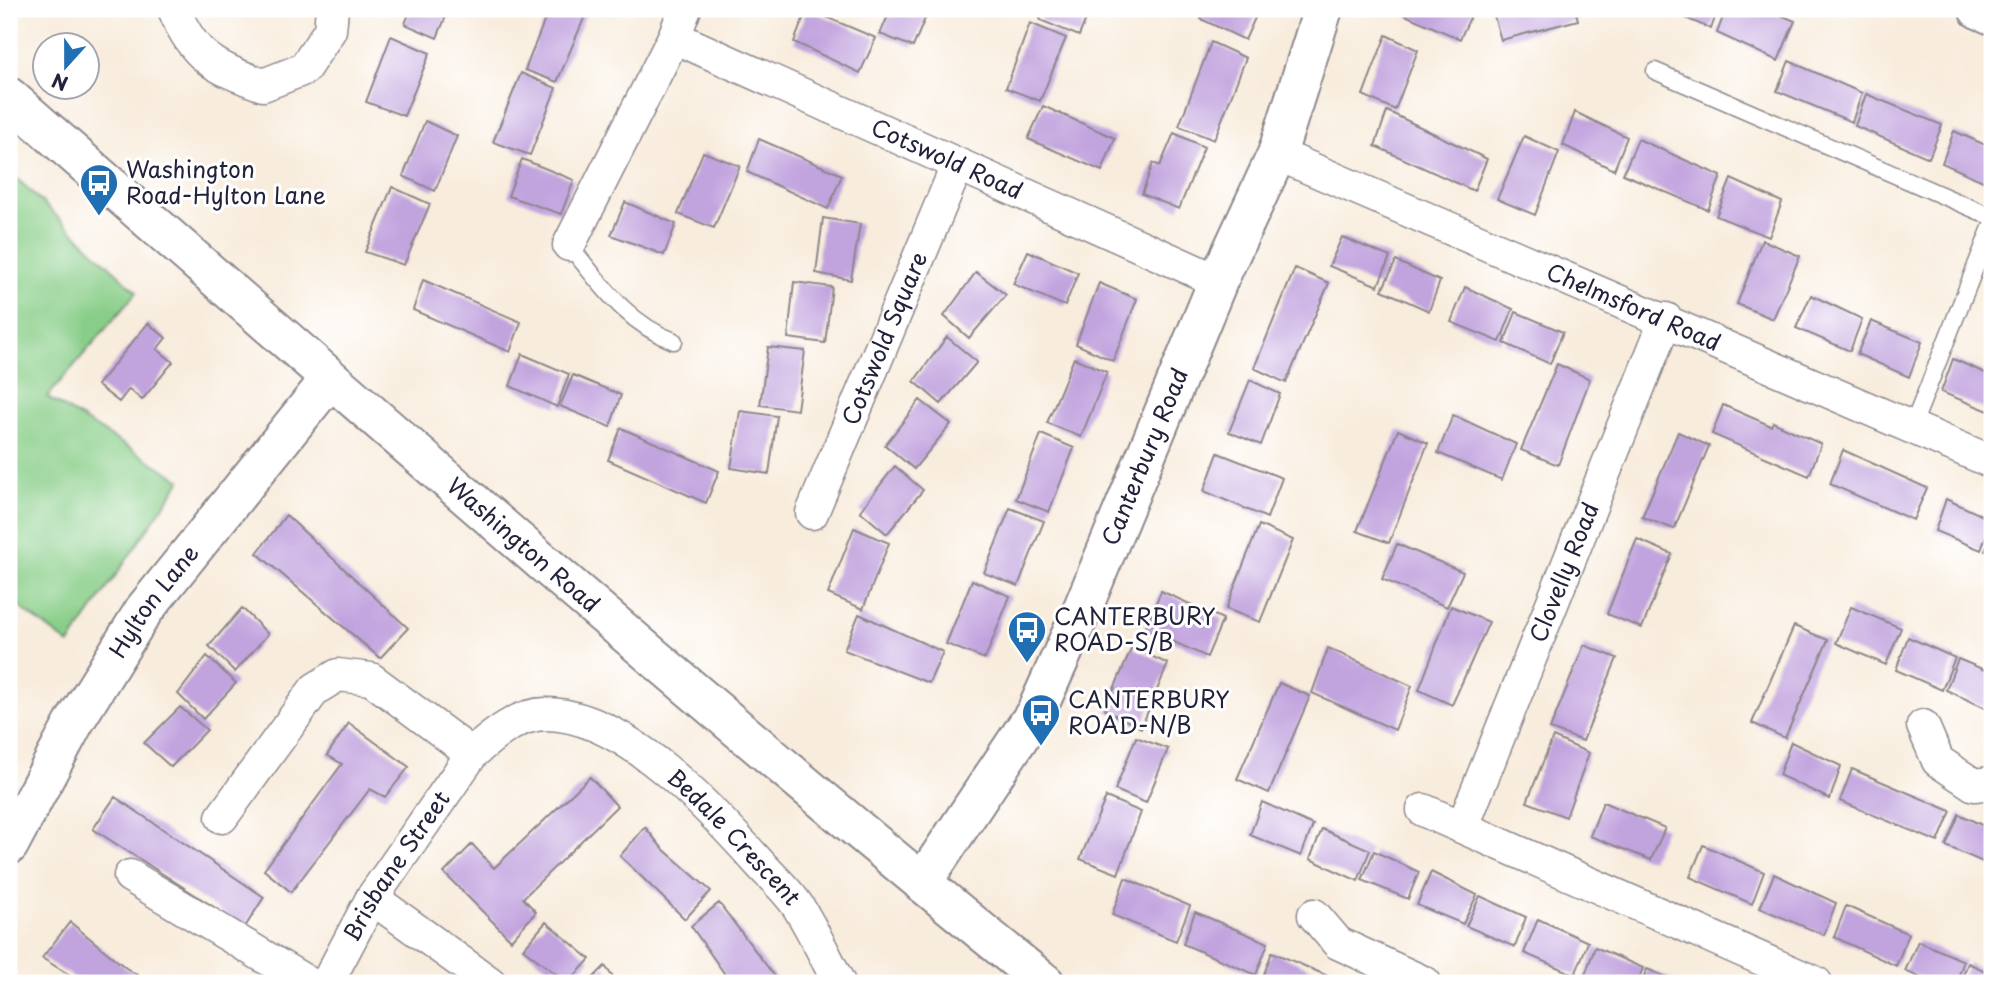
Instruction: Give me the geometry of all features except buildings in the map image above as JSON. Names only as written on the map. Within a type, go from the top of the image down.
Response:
[{"type":"street","points":[[174,9],[186,38],[217,68],[263,85],[304,69],[330,30],[332,9]]},
{"type":"street","name":"Canterbury Road","points":[[922,883],[1036,712],[1082,610],[1218,281],[1277,154],[1323,9]]},
{"type":"street","points":[[1978,9],[1992,15]]},
{"type":"street","name":"Cotswold Road","points":[[569,245],[680,23],[957,166],[1218,281]]},
{"type":"street","name":"Washington Road","points":[[9,97],[330,379],[922,883],[1045,983]]},
{"type":"street","name":"Chelmsford Road","points":[[1277,154],[1913,425],[1992,462]]},
{"type":"street","name":"Cotswold Square","points":[[813,513],[957,166]]},
{"type":"street","name":"Clovelly Road","points":[[1463,827],[1665,319]]},
{"type":"street","name":"Hylton Lane","points":[[9,845],[75,721],[144,610],[330,379]]},
{"type":"street","points":[[222,817],[315,689],[338,675],[371,678],[472,754]]},
{"type":"street","name":"Brisbane Street","points":[[327,983],[372,898],[472,754],[494,734],[521,720],[546,714],[593,724]]},
{"type":"street","name":"Bedale Crescent","points":[[593,724],[653,759],[721,820],[798,906],[839,983]]},
{"type":"street","points":[[1923,726],[1938,761],[1974,785],[1992,783]]},
{"type":"street","points":[[1423,810],[1800,980]]},
{"type":"street","points":[[130,876],[308,983]]},
{"type":"street","points":[[372,898],[490,983]]},
{"type":"street","points":[[1314,915],[1338,943],[1425,983]]},
{"type":"lane","points":[[1655,71],[1992,217]]},
{"type":"lane","points":[[1913,425],[1992,225]]},
{"type":"lane","points":[[569,245],[632,318],[649,331],[674,341]]},
{"type":"green space","points":[[9,171],[137,292],[47,397],[181,480],[69,644],[9,599]]},
{"type":"place","name":"Washington Road-Hylton Lane","points":[[99,217]]},
{"type":"place","name":"CANTERBURY ROAD-S/B","points":[[1027,664]]},
{"type":"place","name":"CANTERBURY ROAD-N/B","points":[[1041,747]]}]
